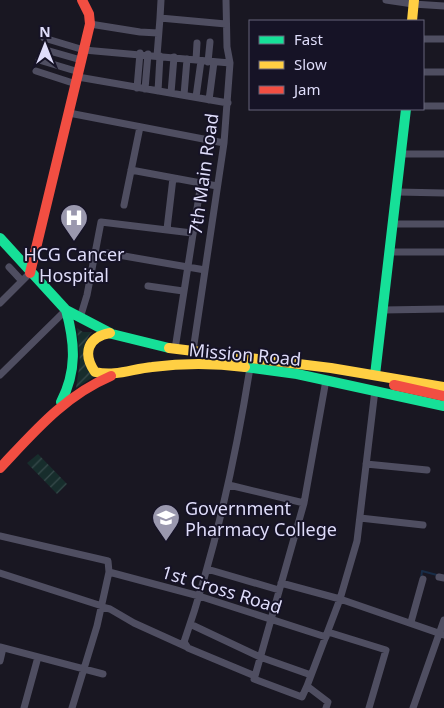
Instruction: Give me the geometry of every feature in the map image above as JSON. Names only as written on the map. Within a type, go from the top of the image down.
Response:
[{"type":"main road","points":[[30,273],[90,24],[89,14],[82,0]]},
{"type":"main road","points":[[412,20],[414,2]]},
{"type":"main road","points":[[406,110],[376,382],[444,396]]},
{"type":"main road","name":"Mission Road","points":[[0,238],[30,273],[66,310],[110,333],[175,349],[361,372],[369,380],[444,406]]},
{"type":"main road","points":[[0,468],[58,407],[69,388],[74,371],[73,336],[66,310]]},
{"type":"main road","points":[[110,333],[95,338],[88,352],[91,368],[94,372],[111,376]]},
{"type":"main road","name":"Mission Road","points":[[58,407],[96,381],[111,376],[178,364],[208,364],[250,368],[326,380],[444,387]]},
{"type":"street","points":[[158,91],[158,33],[161,0]]},
{"type":"street","name":"7th Main Road","points":[[193,351],[224,143],[228,103],[230,63],[226,24],[226,0]]},
{"type":"street","points":[[386,0],[444,6]]},
{"type":"street","points":[[160,18],[226,24]]},
{"type":"street","points":[[90,24],[158,33]]},
{"type":"street","points":[[44,38],[84,50],[140,53],[230,63]]},
{"type":"street","points":[[424,39],[444,39]]},
{"type":"street","points":[[196,97],[210,42]]},
{"type":"street","points":[[197,43],[205,61],[209,100]]},
{"type":"street","points":[[46,50],[81,60]]},
{"type":"street","points":[[140,53],[141,88]]},
{"type":"street","points":[[141,88],[148,54]]},
{"type":"street","points":[[171,93],[174,58]]},
{"type":"street","points":[[184,95],[187,59]]},
{"type":"street","points":[[39,60],[78,78]]},
{"type":"street","points":[[36,71],[228,103]]},
{"type":"street","points":[[424,72],[444,72]]},
{"type":"street","points":[[424,106],[444,106]]},
{"type":"street","points":[[69,113],[224,143]]},
{"type":"street","points":[[124,205],[140,127]]},
{"type":"street","points":[[402,154],[444,154]]},
{"type":"street","points":[[131,170],[217,186]]},
{"type":"street","points":[[168,229],[173,178]]},
{"type":"street","points":[[175,349],[201,183]]},
{"type":"street","points":[[398,192],[444,193]]},
{"type":"street","points":[[80,318],[87,295],[101,222],[192,233]]},
{"type":"street","points":[[394,224],[444,224]]},
{"type":"street","points":[[390,252],[444,252]]},
{"type":"street","points":[[107,253],[205,270]]},
{"type":"street","points":[[9,267],[22,281]]},
{"type":"street","points":[[0,303],[30,273]]},
{"type":"street","points":[[148,286],[183,291]]},
{"type":"street","points":[[383,310],[444,309]]},
{"type":"street","points":[[0,375],[66,310]]},
{"type":"street","points":[[188,648],[184,642],[207,569],[229,485],[250,368]]},
{"type":"street","points":[[255,676],[304,503],[326,380]]},
{"type":"street","points":[[0,573],[110,609],[134,623],[188,648],[255,676],[254,678],[263,683],[302,697],[340,599],[357,541],[376,382]]},
{"type":"street","points":[[366,464],[427,470]]},
{"type":"street","points":[[229,485],[304,503]]},
{"type":"street","points":[[360,518],[423,526]]},
{"type":"street","points":[[0,536],[108,561],[109,572],[102,606],[72,708]]},
{"type":"street","points":[[207,569],[340,599],[412,622],[442,634]]},
{"type":"street","name":"1st Cross Road","points":[[109,572],[386,650],[369,708]]},
{"type":"street","points":[[412,622],[423,579]]},
{"type":"street","points":[[413,708],[442,634],[444,620]]},
{"type":"street","points":[[190,624],[260,656],[311,675]]},
{"type":"street","points":[[0,661],[2,648],[103,674]]},
{"type":"street","points":[[24,708],[38,657]]},
{"type":"street","points":[[307,686],[328,702],[326,708]]},
{"type":"green space","points":[[77,328],[83,332],[92,332],[88,337],[83,355],[86,367],[95,376],[76,388],[80,362]]},
{"type":"green space","points":[[38,454],[67,484],[57,494],[27,463]]},
{"type":"waterway","points":[[421,579],[422,571],[437,575]]},
{"type":"traffic: fast","points":[[375,375],[406,110]]},
{"type":"traffic: fast","points":[[0,238],[66,310],[112,334],[169,348]]},
{"type":"traffic: fast","points":[[61,402],[70,379],[73,357],[73,345],[66,310]]},
{"type":"traffic: fast","points":[[245,367],[297,374],[444,406]]},
{"type":"traffic: slow","points":[[412,20],[414,0]]},
{"type":"traffic: slow","points":[[110,333],[97,338],[89,347],[89,358],[95,372],[110,374],[152,367],[187,364],[245,367]]},
{"type":"traffic: slow","points":[[169,348],[331,368],[444,387]]},
{"type":"traffic: jam","points":[[30,273],[90,24],[89,14],[82,0]]},
{"type":"traffic: jam","points":[[0,468],[64,404],[94,384],[111,376]]},
{"type":"traffic: jam","points":[[394,385],[444,396]]},
{"type":"place","name":"HCG Cancer Hospital","points":[[74,242]]},
{"type":"place","name":"Government Pharmacy College","points":[[166,542]]}]
